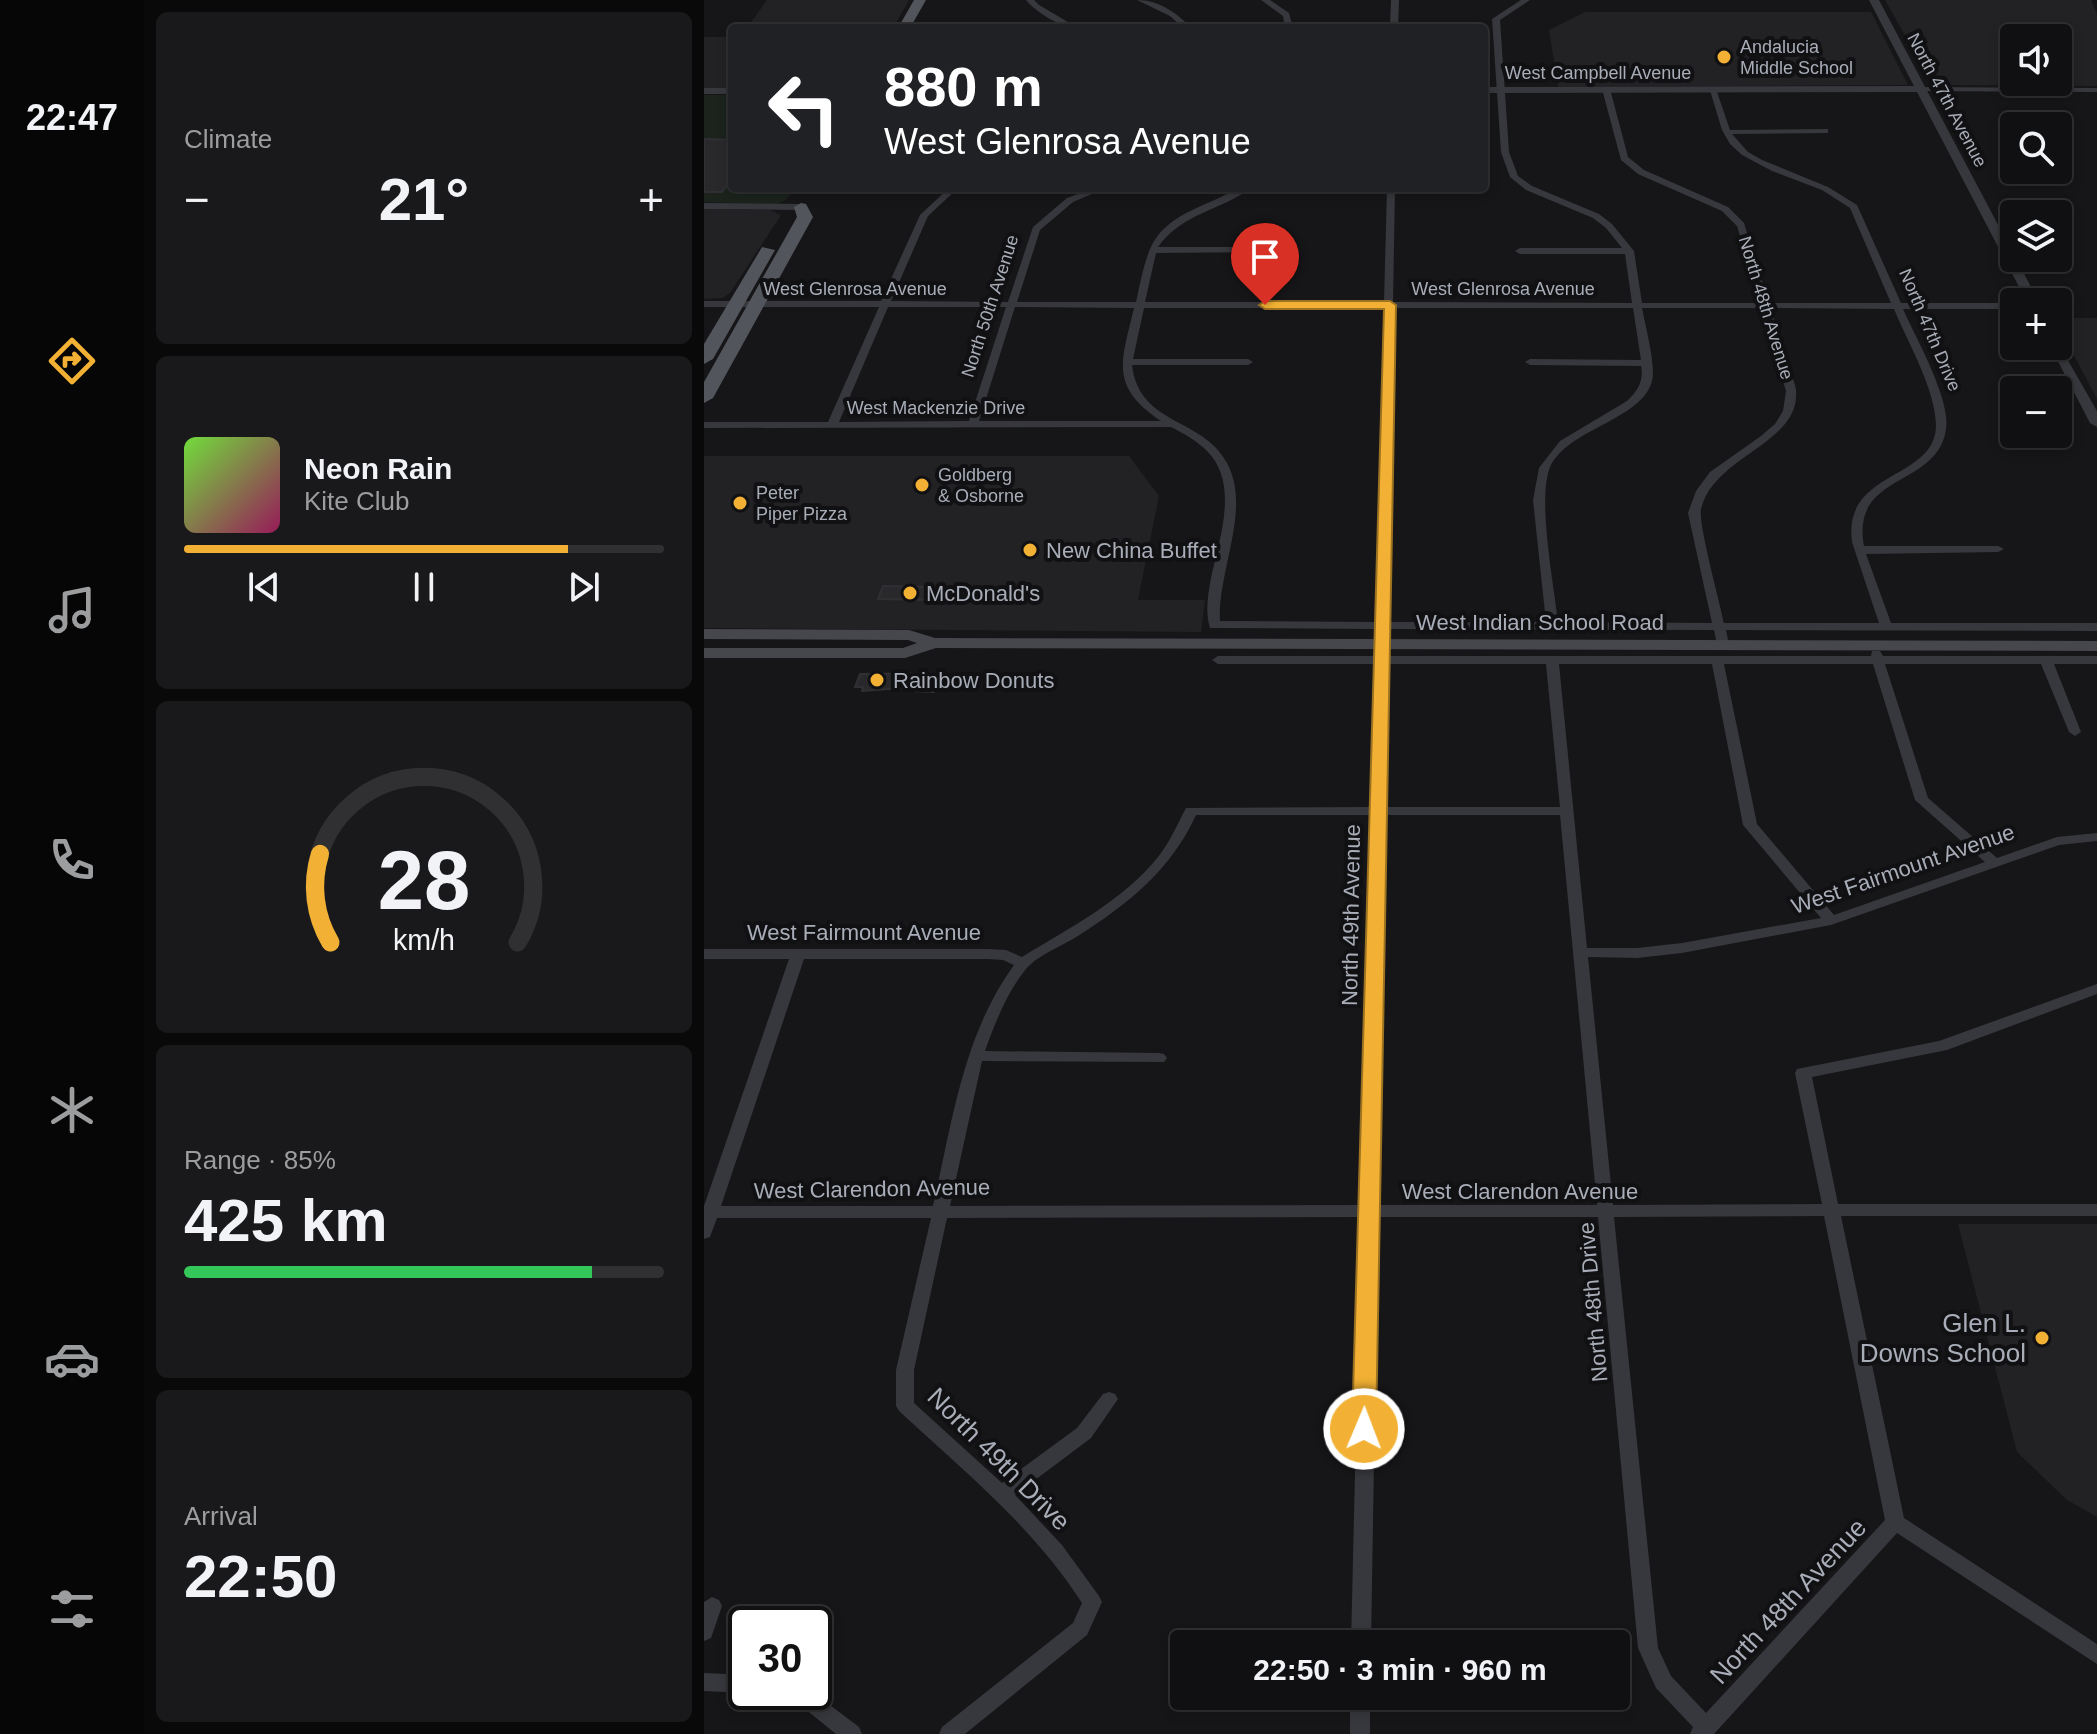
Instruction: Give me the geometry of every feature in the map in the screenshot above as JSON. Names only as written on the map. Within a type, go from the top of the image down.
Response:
[{"type":"main road","points":[[906,24],[920,0]]},
{"type":"main road","points":[[704,359],[787,217],[801,207],[810,192]]},
{"type":"main road","points":[[704,398],[805,217],[801,207]]},
{"type":"main road","name":"West Indian School Road","points":[[704,634],[909,635],[934,643],[1382,653],[1875,653],[2097,646]]},
{"type":"main road","name":"West Indian School Road","points":[[704,653],[905,653],[934,643]]},
{"type":"street","points":[[1030,0],[1066,24]]},
{"type":"street","points":[[1141,0],[1173,14],[1183,24]]},
{"type":"street","points":[[1265,0],[1282,11],[1287,24]]},
{"type":"street","points":[[1394,24],[1395,0]]},
{"type":"street","points":[[1526,0],[1496,19],[1505,152],[1514,177],[1529,188],[1596,216],[1609,226],[1629,251],[1648,376],[1640,395],[1619,413],[1564,443],[1544,468],[1539,500],[1553,627]]},
{"type":"street","name":"North 47th Avenue","points":[[1874,0],[2026,288]]},
{"type":"street","name":"North 48th Avenue","points":[[1606,89],[1624,158],[1641,172],[1725,209],[1741,225],[1791,391],[1792,408],[1782,425],[1725,462],[1697,494],[1694,513],[1719,627],[1720,653],[1750,825],[1831,921]]},
{"type":"street","name":"North 47th Drive","points":[[1712,89],[1733,142],[1757,161],[1817,183],[1854,207],[1939,402],[1945,425],[1939,444],[1926,461],[1882,485],[1862,509],[1856,530],[1886,627]]},
{"type":"street","name":"West Campbell Avenue","points":[[1488,90],[2097,90]]},
{"type":"street","points":[[704,91],[728,91]]},
{"type":"street","points":[[1727,132],[1825,131]]},
{"type":"street","points":[[832,425],[924,215],[950,192]]},
{"type":"street","name":"North 50th Avenue","points":[[973,424],[1014,305],[1036,229],[1070,200],[1091,192]]},
{"type":"street","points":[[1168,424],[1135,395],[1126,378],[1152,250],[1160,235],[1185,215],[1238,192]]},
{"type":"street","name":"North 49th Avenue","points":[[1361,1630],[1391,192]]},
{"type":"street","points":[[704,206],[801,207]]},
{"type":"street","points":[[1152,250],[1263,250]]},
{"type":"street","points":[[1520,251],[1629,251]]},
{"type":"street","name":"West Glenrosa Avenue","points":[[704,304],[2000,306]]},
{"type":"street","points":[[2063,360],[2097,423]]},
{"type":"street","points":[[1127,362],[1248,362]]},
{"type":"street","points":[[1530,362],[1647,363]]},
{"type":"street","name":"West Mackenzie Drive","points":[[704,425],[1168,424]]},
{"type":"street","name":"West Indian School Road","points":[[1168,424],[1195,436],[1221,459],[1232,486],[1214,625],[2097,627]]},
{"type":"street","points":[[1861,549],[1998,549]]},
{"type":"street","name":"West Indian School Road","points":[[1218,660],[1382,653],[1552,660],[1720,653]]},
{"type":"street","points":[[1875,653],[1922,800],[1996,864]]},
{"type":"street","name":"West Indian School Road","points":[[1875,653],[2097,660]]},
{"type":"street","name":"North 48th Drive","points":[[1552,660],[1648,1648],[1653,1670],[1703,1730]]},
{"type":"street","points":[[2046,660],[2075,732]]},
{"type":"street","name":"North 49th Drive","points":[[949,1734],[1080,1629],[1092,1602],[1080,1580],[1001,1495],[905,1406],[905,1370],[940,1209],[975,1056],[993,1009],[1023,963],[1143,884],[1182,836],[1191,811],[1378,811]]},
{"type":"street","points":[[1378,811],[1567,811]]},
{"type":"street","name":"West Fairmount Avenue","points":[[1579,952],[1637,953],[1682,948],[1831,921],[2057,841],[2097,837]]},
{"type":"street","name":"West Fairmount Avenue","points":[[704,954],[988,954],[1006,955],[1023,963]]},
{"type":"street","points":[[704,1233],[707,1212],[798,954]]},
{"type":"street","name":"North 48th Avenue","points":[[1703,1730],[1895,1522],[1803,1073],[1942,1046],[2094,994]]},
{"type":"street","points":[[975,1056],[1159,1058]]},
{"type":"street","name":"West Clarendon Avenue","points":[[707,1212],[940,1209],[1368,1213],[2097,1210]]},
{"type":"street","points":[[1001,1495],[1084,1433],[1109,1399]]},
{"type":"street","points":[[1895,1522],[2097,1655]]},
{"type":"street","points":[[704,1632],[712,1606]]},
{"type":"street","points":[[704,1682],[728,1683]]},
{"type":"street","points":[[823,1710],[852,1734]]},
{"type":"street","points":[[1360,1710],[1360,1734]]},
{"type":"shaded area","points":[[767,0],[909,0],[895,24],[750,24]]},
{"type":"shaded area","points":[[1885,0],[2091,0],[2097,14],[2097,86],[2072,86],[2072,24],[2000,24],[2000,85],[1933,85]]},
{"type":"shaded area","name":"Andalucia Middle School","points":[[1585,12],[1871,12],[1908,85],[1558,87],[1549,30]]},
{"type":"shaded area","points":[[704,37],[728,37],[728,89],[704,89]]},
{"type":"shaded area","points":[[704,95],[728,95],[728,192],[792,192],[786,200],[776,204],[704,202]]},
{"type":"shaded area","points":[[704,209],[770,210],[781,215],[730,293],[723,298],[704,299]]},
{"type":"shaded area","points":[[2072,318],[2097,318],[2097,399],[2072,352]]},
{"type":"shaded area","points":[[704,456],[1129,456],[1159,496],[1138,600],[1205,600],[1201,632],[704,628]]},
{"type":"shaded area","name":"Glen L. Downs School","points":[[1958,1224],[2097,1224],[2097,1517],[2067,1500],[2017,1452]]},
{"type":"building","points":[[704,139],[728,140],[728,183],[722,192],[704,192]]},
{"type":"building","name":"McDonald's","points":[[883,586],[942,587],[938,600],[878,599]]},
{"type":"building","points":[[940,673],[934,692],[915,691],[917,687],[862,691],[863,687],[855,687],[860,674]]},
{"type":"place","name":"Andalucia Middle School","points":[[1724,57]]},
{"type":"place","name":"Goldberg & Osborne","points":[[922,485]]},
{"type":"place","name":"Peter Piper Pizza","points":[[740,503]]},
{"type":"place","name":"New China Buffet","points":[[1030,550]]},
{"type":"place","name":"McDonald's","points":[[910,593]]},
{"type":"place","name":"Rainbow Donuts","points":[[877,680]]},
{"type":"place","name":"Glen L. Downs School","points":[[2042,1338]]},
{"type":"route","points":[[1265,305],[1390,305],[1364,1429]]}]
